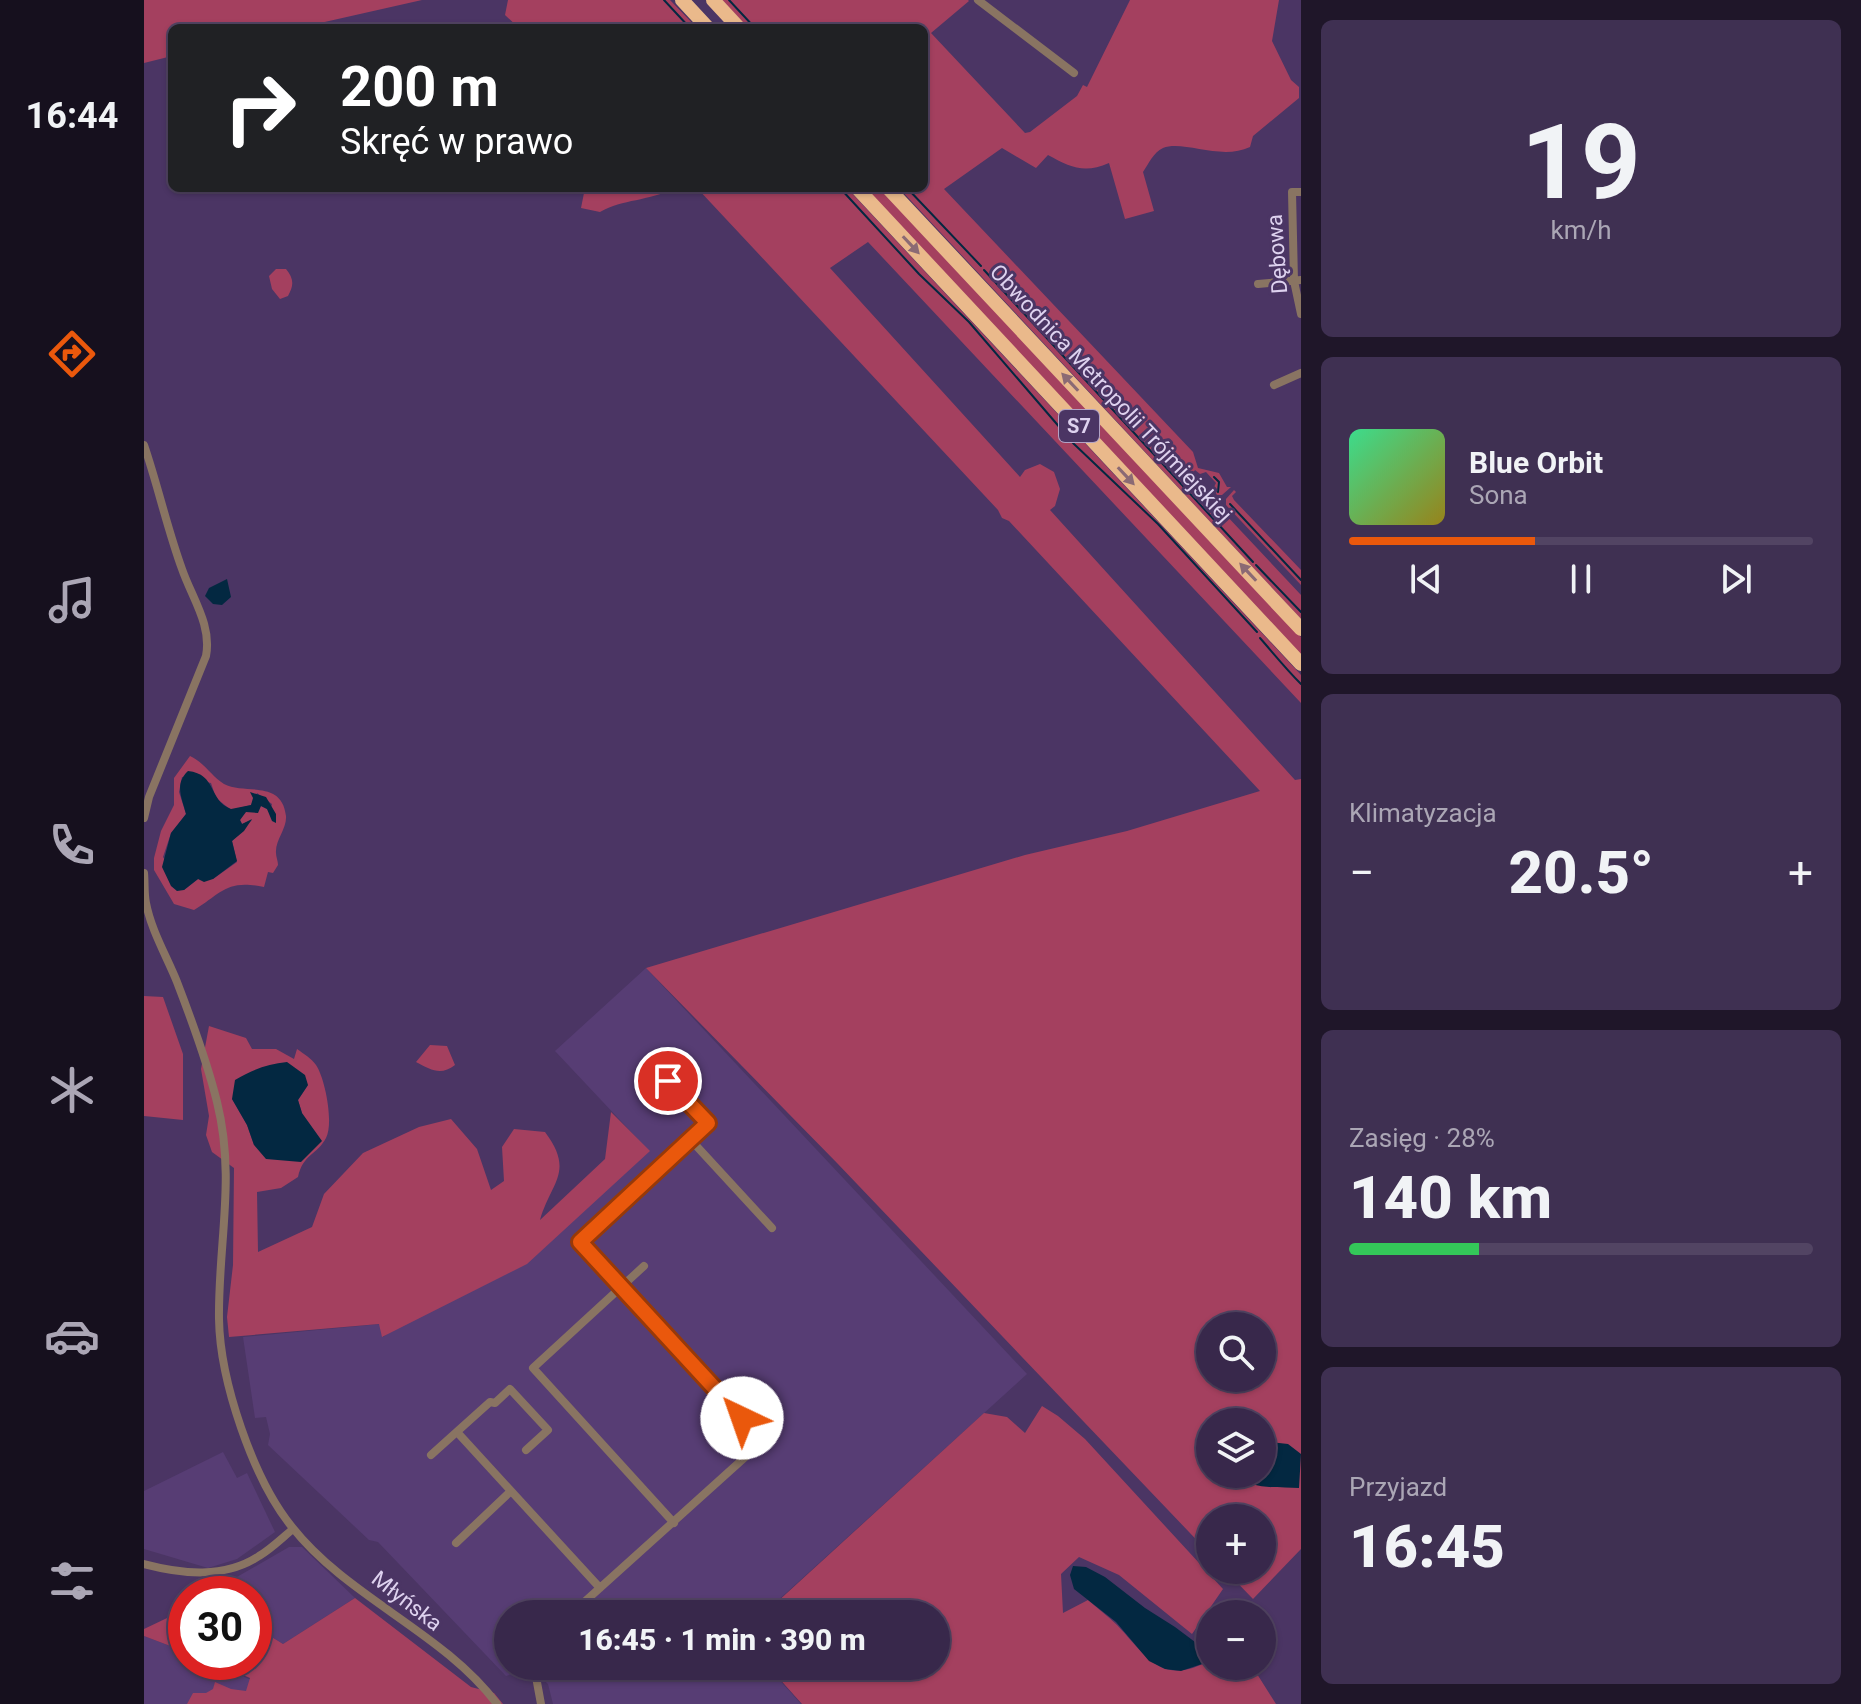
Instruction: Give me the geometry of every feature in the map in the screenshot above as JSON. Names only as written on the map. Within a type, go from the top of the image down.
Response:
[{"type":"highway","points":[[682,0],[704,24]]},
{"type":"highway","points":[[713,0],[735,24]]},
{"type":"highway","name":"Obwodnica Metropolii Trójmiejskiej","points":[[861,192],[1301,664]]},
{"type":"highway","name":"Obwodnica Metropolii Trójmiejskiej","points":[[892,192],[1301,629]]},
{"type":"street","points":[[978,0],[1074,73]]},
{"type":"street","name":"Dębowa","points":[[1296,192],[1297,281],[1301,314]]},
{"type":"street","points":[[1258,284],[1297,281]]},
{"type":"street","points":[[1274,385],[1301,373]]},
{"type":"street","points":[[144,445],[182,570],[209,641],[206,656],[149,797],[144,818]]},
{"type":"street","name":"Młyńska","points":[[144,873],[146,904],[193,1024],[217,1103],[226,1150],[228,1180],[219,1319],[223,1355],[238,1415],[259,1474],[293,1529],[330,1565],[454,1661],[486,1689],[497,1704]]},
{"type":"street","points":[[587,1600],[763,1441],[580,1242],[708,1123],[668,1081]]},
{"type":"street","points":[[690,1139],[772,1228]]},
{"type":"street","points":[[644,1266],[533,1368],[674,1523]]},
{"type":"street","points":[[431,1455],[490,1402],[495,1403],[510,1389],[548,1430],[526,1450]]},
{"type":"street","points":[[457,1432],[600,1588]]},
{"type":"street","points":[[456,1543],[511,1491]]},
{"type":"street","points":[[144,1564],[187,1573],[218,1573],[257,1558],[293,1529]]},
{"type":"street","points":[[537,1680],[541,1704]]},
{"type":"shaded area","points":[[144,0],[422,0],[316,24],[168,24],[168,57],[144,63]]},
{"type":"shaded area","points":[[508,0],[670,0],[693,24],[515,24],[505,15]]},
{"type":"shaded area","points":[[722,0],[968,0],[931,33],[1025,133],[1077,96],[1083,85],[1087,87],[1130,0],[1279,0],[1272,41],[1291,80],[1299,87],[1299,98],[1253,136],[1250,147],[1227,152],[1181,146],[1160,150],[1143,172],[1154,211],[1125,219],[1109,163],[1077,168],[1048,155],[1036,168],[1002,148],[944,189],[1193,452],[1198,468],[1219,473],[1227,487],[1231,487],[1222,495],[1217,495],[1213,489],[1216,483],[1206,472],[1200,474],[1195,470],[1193,473],[1195,482],[1301,595],[1301,619],[903,192],[928,192],[928,24],[744,24]]},
{"type":"shaded area","points":[[584,192],[664,192],[600,212],[581,208]]},
{"type":"shaded area","points":[[701,192],[851,192],[1301,675],[1301,703],[868,242],[830,268],[1020,477],[1025,470],[1040,464],[1054,472],[1060,489],[1055,506],[1050,510],[1295,780],[1301,779],[1301,1549],[1276,1575],[1276,1504],[1196,1504],[1196,1539],[646,968],[1025,855],[1127,831],[1260,791],[1009,521],[1002,518],[998,510]]},
{"type":"shaded area","points":[[868,192],[886,192],[1301,637],[1301,657]]},
{"type":"shaded area","points":[[276,269],[286,269],[292,282],[288,296],[280,299],[272,289],[269,276]]},
{"type":"shaded area","points":[[1234,490],[1234,500],[1301,570],[1301,585],[1226,505],[1226,499]]},
{"type":"shaded area","points":[[190,756],[224,784],[270,793],[283,804],[286,821],[276,848],[278,865],[273,873],[268,872],[264,887],[233,886],[194,910],[174,904],[154,870],[154,858],[161,831],[174,805],[174,778]],"holes":[[[182,777],[211,783],[216,798],[231,810],[251,805],[257,793],[272,804],[270,813],[261,806],[246,811],[240,820],[242,824],[252,820],[232,841],[237,862],[213,879],[198,879],[184,890],[163,857],[171,833],[186,814],[179,792]]]},
{"type":"shaded area","points":[[646,968],[1027,1374],[778,1600],[494,1600],[494,1663],[378,1542],[369,1540],[268,1445],[270,1434],[266,1417],[255,1418],[243,1337],[380,1324],[383,1337],[649,1151],[555,1051]]},
{"type":"shaded area","points":[[144,996],[163,997],[183,1054],[183,1120],[144,1116]]},
{"type":"shaded area","points":[[209,1026],[246,1038],[252,1049],[276,1049],[294,1059],[297,1049],[314,1063],[322,1080],[329,1112],[326,1138],[303,1164],[298,1177],[281,1188],[257,1192],[258,1252],[312,1227],[324,1194],[363,1153],[419,1127],[451,1119],[477,1149],[491,1190],[504,1181],[502,1147],[514,1129],[545,1132],[554,1146],[560,1167],[540,1220],[605,1159],[611,1112],[650,1151],[527,1264],[382,1337],[379,1324],[229,1337],[227,1317],[233,1265],[234,1168],[212,1152],[206,1135],[209,1116],[201,1069]],"holes":[[[308,1085],[298,1100],[302,1113],[254,1145],[232,1099]]]},
{"type":"shaded area","points":[[430,1045],[447,1046],[455,1065],[440,1071],[416,1062]]},
{"type":"shaded area","points":[[1042,1406],[1058,1416],[1085,1439],[1196,1560],[1196,1584],[1218,1584],[1223,1589],[1215,1600],[1196,1600],[1196,1628],[1192,1634],[1119,1575],[1079,1557],[1061,1574],[1063,1613],[1088,1600],[1154,1663],[1176,1670],[1196,1666],[1196,1680],[1261,1680],[1276,1704],[802,1704],[781,1680],[950,1680],[950,1600],[779,1600],[984,1413],[1007,1417],[1025,1433]]},
{"type":"shaded area","points":[[223,1452],[237,1478],[247,1473],[275,1532],[237,1559],[208,1568],[144,1549],[144,1491]]},
{"type":"shaded area","points":[[289,1547],[302,1547],[355,1598],[283,1644],[272,1637],[272,1576],[239,1576]]},
{"type":"shaded area","points":[[1239,1584],[1267,1584],[1253,1599]]},
{"type":"shaded area","points":[[355,1598],[471,1687],[494,1693],[503,1704],[187,1704],[193,1693],[206,1693],[213,1689],[215,1682],[246,1691],[249,1680],[272,1680],[272,1637],[283,1644]]},
{"type":"shaded area","points":[[168,1618],[168,1645],[144,1636],[144,1629]]},
{"type":"shaded area","points":[[144,1636],[168,1645],[168,1680],[251,1680],[271,1689],[262,1704],[144,1704]]},
{"type":"shaded area","points":[[544,1680],[780,1680],[801,1704],[553,1704],[548,1684]]},
{"type":"water","points":[[227,579],[231,597],[222,605],[213,604],[205,596],[209,588]]},
{"type":"water","points":[[188,771],[204,777],[219,800],[231,809],[251,805],[253,798],[250,792],[266,797],[276,814],[276,823],[267,809],[261,806],[258,813],[246,812],[240,820],[242,824],[252,819],[232,841],[237,861],[213,879],[204,882],[198,879],[184,890],[177,891],[171,886],[162,867],[171,833],[186,814],[180,786]]},
{"type":"water","points":[[287,1062],[305,1075],[308,1085],[298,1100],[302,1113],[322,1141],[301,1162],[266,1159],[254,1145],[232,1099],[235,1080],[260,1068]]},
{"type":"water","points":[[1276,1443],[1288,1444],[1301,1454],[1299,1488],[1276,1487]]},
{"type":"water","points":[[1073,1566],[1086,1567],[1175,1627],[1196,1643],[1196,1666],[1181,1671],[1165,1669],[1149,1661],[1116,1622],[1074,1589],[1070,1575]]},
{"type":"waterway","points":[[664,0],[686,24]]},
{"type":"waterway","points":[[729,0],[751,24]]},
{"type":"waterway","points":[[844,192],[919,274],[969,322],[1074,444],[1158,524],[1257,632]]},
{"type":"waterway","points":[[911,192],[981,266]]},
{"type":"waterway","points":[[984,270],[1253,562]]},
{"type":"waterway","points":[[1214,477],[1219,482],[1218,492]]},
{"type":"waterway","points":[[1230,504],[1301,580]]},
{"type":"waterway","points":[[1256,565],[1301,612]]},
{"type":"waterway","points":[[1260,638],[1301,684]]},
{"type":"route","points":[[668,1081],[708,1123],[580,1242],[742,1418]]}]
